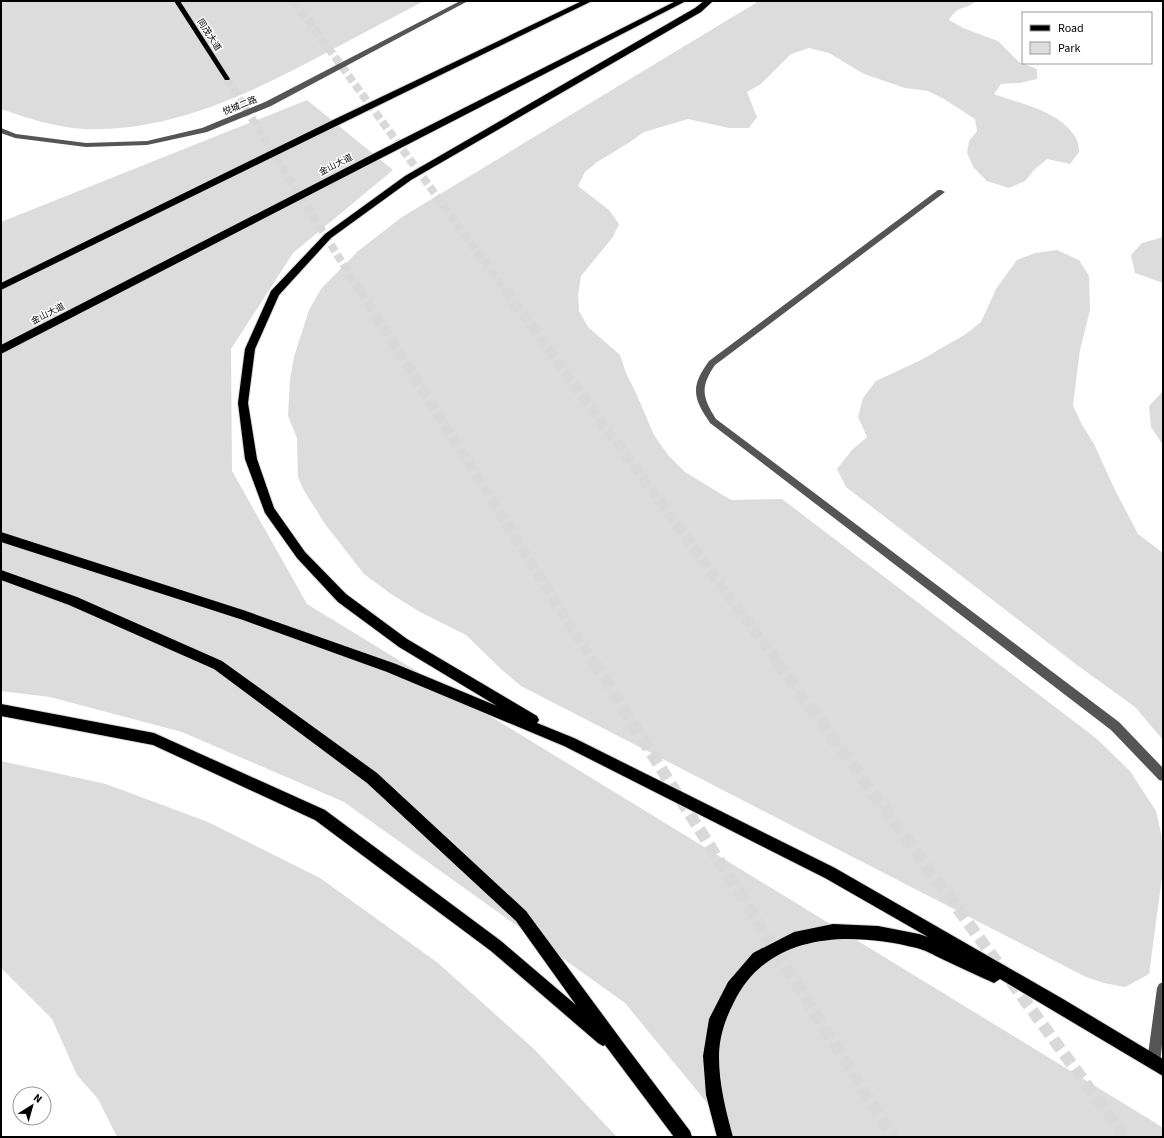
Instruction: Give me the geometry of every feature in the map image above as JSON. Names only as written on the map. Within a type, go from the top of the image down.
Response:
[{"type":"highway","points":[[1,287],[336,122],[588,1]]},
{"type":"highway","name":"金山大道","points":[[1,350],[380,154],[682,1]]},
{"type":"highway","points":[[569,742],[403,643],[342,598],[301,555],[269,510],[251,459],[243,403],[250,350],[275,292],[328,236],[408,178],[698,10],[709,1]]},
{"type":"highway","points":[[1,536],[243,616],[391,668],[569,742],[830,873],[1058,1004],[1158,1065]]},
{"type":"highway","points":[[1,575],[73,601],[218,665],[372,778],[521,916],[619,1051],[684,1137]]},
{"type":"highway","points":[[1,710],[154,739],[320,815],[496,946],[619,1051]]},
{"type":"highway","points":[[725,1137],[714,1095],[711,1056],[717,1020],[733,986],[758,958],[794,939],[833,931],[878,933],[919,942],[1058,1004]]},
{"type":"main road","name":"同茂大道","points":[[177,1],[227,79]]},
{"type":"street","name":"悦城二路","points":[[1,130],[15,136],[86,145],[147,143],[204,130],[268,104],[466,1]]},
{"type":"street","points":[[941,192],[712,363],[703,375],[698,389],[702,405],[713,422],[1115,726],[1163,776]]},
{"type":"street","points":[[1158,1065],[1163,988]]},
{"type":"green space","points":[[1,1],[424,1],[294,70],[236,97],[207,108],[146,124],[115,128],[83,129],[31,119],[1,109]]},
{"type":"green space","points":[[759,1],[976,1],[955,12],[949,20],[963,28],[998,41],[1019,62],[1037,69],[1037,79],[1020,83],[1001,84],[994,94],[1028,105],[1051,115],[1062,122],[1077,140],[1079,152],[1070,164],[1047,159],[1034,170],[1025,181],[1009,188],[987,181],[974,168],[967,153],[969,141],[977,131],[975,119],[944,99],[928,91],[905,88],[864,74],[829,53],[809,48],[791,54],[761,84],[747,92],[757,117],[749,128],[729,128],[688,119],[644,132],[597,162],[585,172],[578,186],[609,210],[619,224],[613,237],[581,276],[578,295],[579,311],[588,327],[620,355],[626,373],[654,435],[668,455],[685,472],[731,500],[782,499],[1097,739],[1130,771],[1156,811],[1163,842],[1163,870],[1149,974],[1125,987],[1104,983],[1086,977],[521,686],[466,635],[420,612],[391,594],[364,574],[325,524],[303,489],[298,477],[297,438],[288,416],[290,380],[294,357],[309,310],[321,289],[358,251],[402,217]]},
{"type":"green space","points":[[307,100],[393,170],[293,253],[231,349],[232,471],[307,604],[1154,1122],[1163,1128],[1163,1137],[735,1137],[625,1003],[344,802],[182,732],[50,697],[1,691],[1,222]]},
{"type":"green space","points":[[1163,237],[1163,283],[1135,273],[1131,255],[1142,243]]},
{"type":"green space","points":[[1057,250],[1079,260],[1089,276],[1090,310],[1080,350],[1073,405],[1081,423],[1094,444],[1115,490],[1138,534],[1163,553],[1163,740],[1135,707],[1077,665],[846,487],[837,469],[852,450],[867,437],[858,417],[863,398],[876,381],[921,360],[966,334],[981,322],[996,289],[1017,260],[1035,253]]},
{"type":"green space","points":[[1163,391],[1163,445],[1151,427],[1149,406]]},
{"type":"green space","points":[[1,761],[106,784],[208,822],[320,878],[438,963],[535,1050],[617,1137],[117,1137],[98,1099],[77,1075],[52,1019],[1,968]]},
{"type":"tunnel","points":[[294,1],[506,291]]},
{"type":"tunnel","points":[[227,79],[360,291]]},
{"type":"tunnel","points":[[360,290],[594,663]]},
{"type":"tunnel","points":[[505,290],[778,663]]},
{"type":"tunnel","points":[[594,662],[893,1137]]},
{"type":"tunnel","points":[[777,662],[1125,1137]]}]
